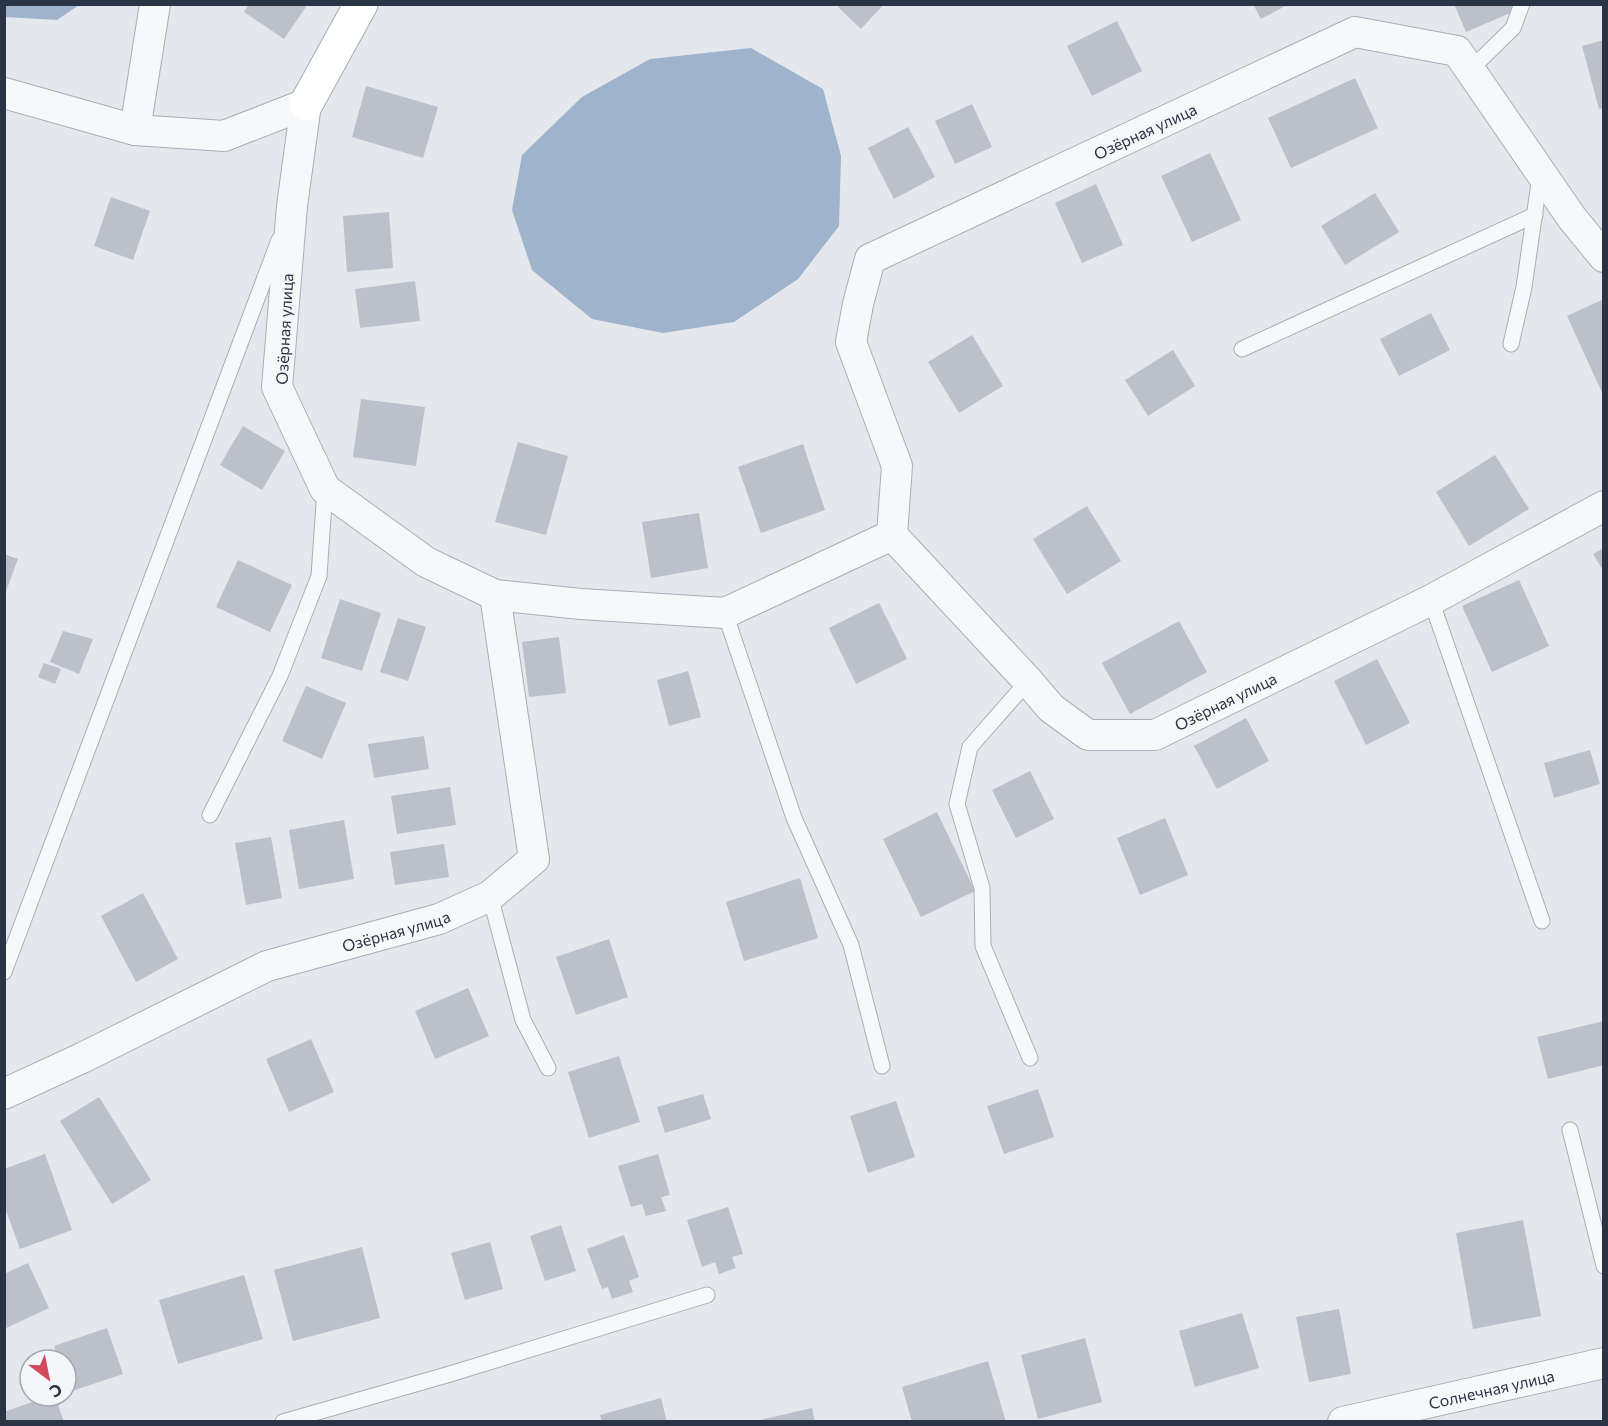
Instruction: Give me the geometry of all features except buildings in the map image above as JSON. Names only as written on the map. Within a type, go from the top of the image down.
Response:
[{"type":"street","points":[[135,130],[154,4]]},
{"type":"street","points":[[4,93],[135,130],[224,136],[306,104],[361,4]]},
{"type":"street","name":"Озёрная улица","points":[[1604,257],[1572,218],[1457,51],[1355,32],[870,259],[851,342],[897,466],[892,535],[1051,708],[1088,735],[1155,735],[1431,600],[1604,506]]},
{"type":"street","name":"Озёрная улица","points":[[306,104],[292,206],[278,387],[325,489],[426,562],[495,595],[581,604],[725,613],[892,535]]},
{"type":"street","name":"Озёрная улица","points":[[4,1094],[93,1053],[267,966],[439,919],[490,896],[534,859],[495,595]]},
{"type":"street","name":"Солнечная улица","points":[[1343,1422],[1604,1363]]},
{"type":"lane","points":[[1470,70],[1513,28],[1522,4]]},
{"type":"lane","points":[[1510,344],[1524,287],[1541,173]]},
{"type":"lane","points":[[4,972],[292,206]]},
{"type":"lane","points":[[1242,349],[1535,215]]},
{"type":"lane","points":[[210,815],[280,676],[319,576],[325,489]]},
{"type":"lane","points":[[1431,600],[1542,921]]},
{"type":"lane","points":[[725,613],[794,818],[851,945],[882,1066]]},
{"type":"lane","points":[[1028,681],[970,747],[957,804],[982,888],[983,946],[1030,1058]]},
{"type":"lane","points":[[490,896],[523,1020],[548,1068]]},
{"type":"lane","points":[[1570,1130],[1604,1266]]},
{"type":"lane","points":[[283,1422],[450,1374],[707,1295]]},
{"type":"water","points":[[4,5],[79,5],[57,20],[5,17]]},
{"type":"water","points":[[751,48],[823,89],[841,156],[839,226],[798,279],[734,322],[663,333],[592,319],[532,270],[512,210],[522,155],[582,97],[650,59]]}]
